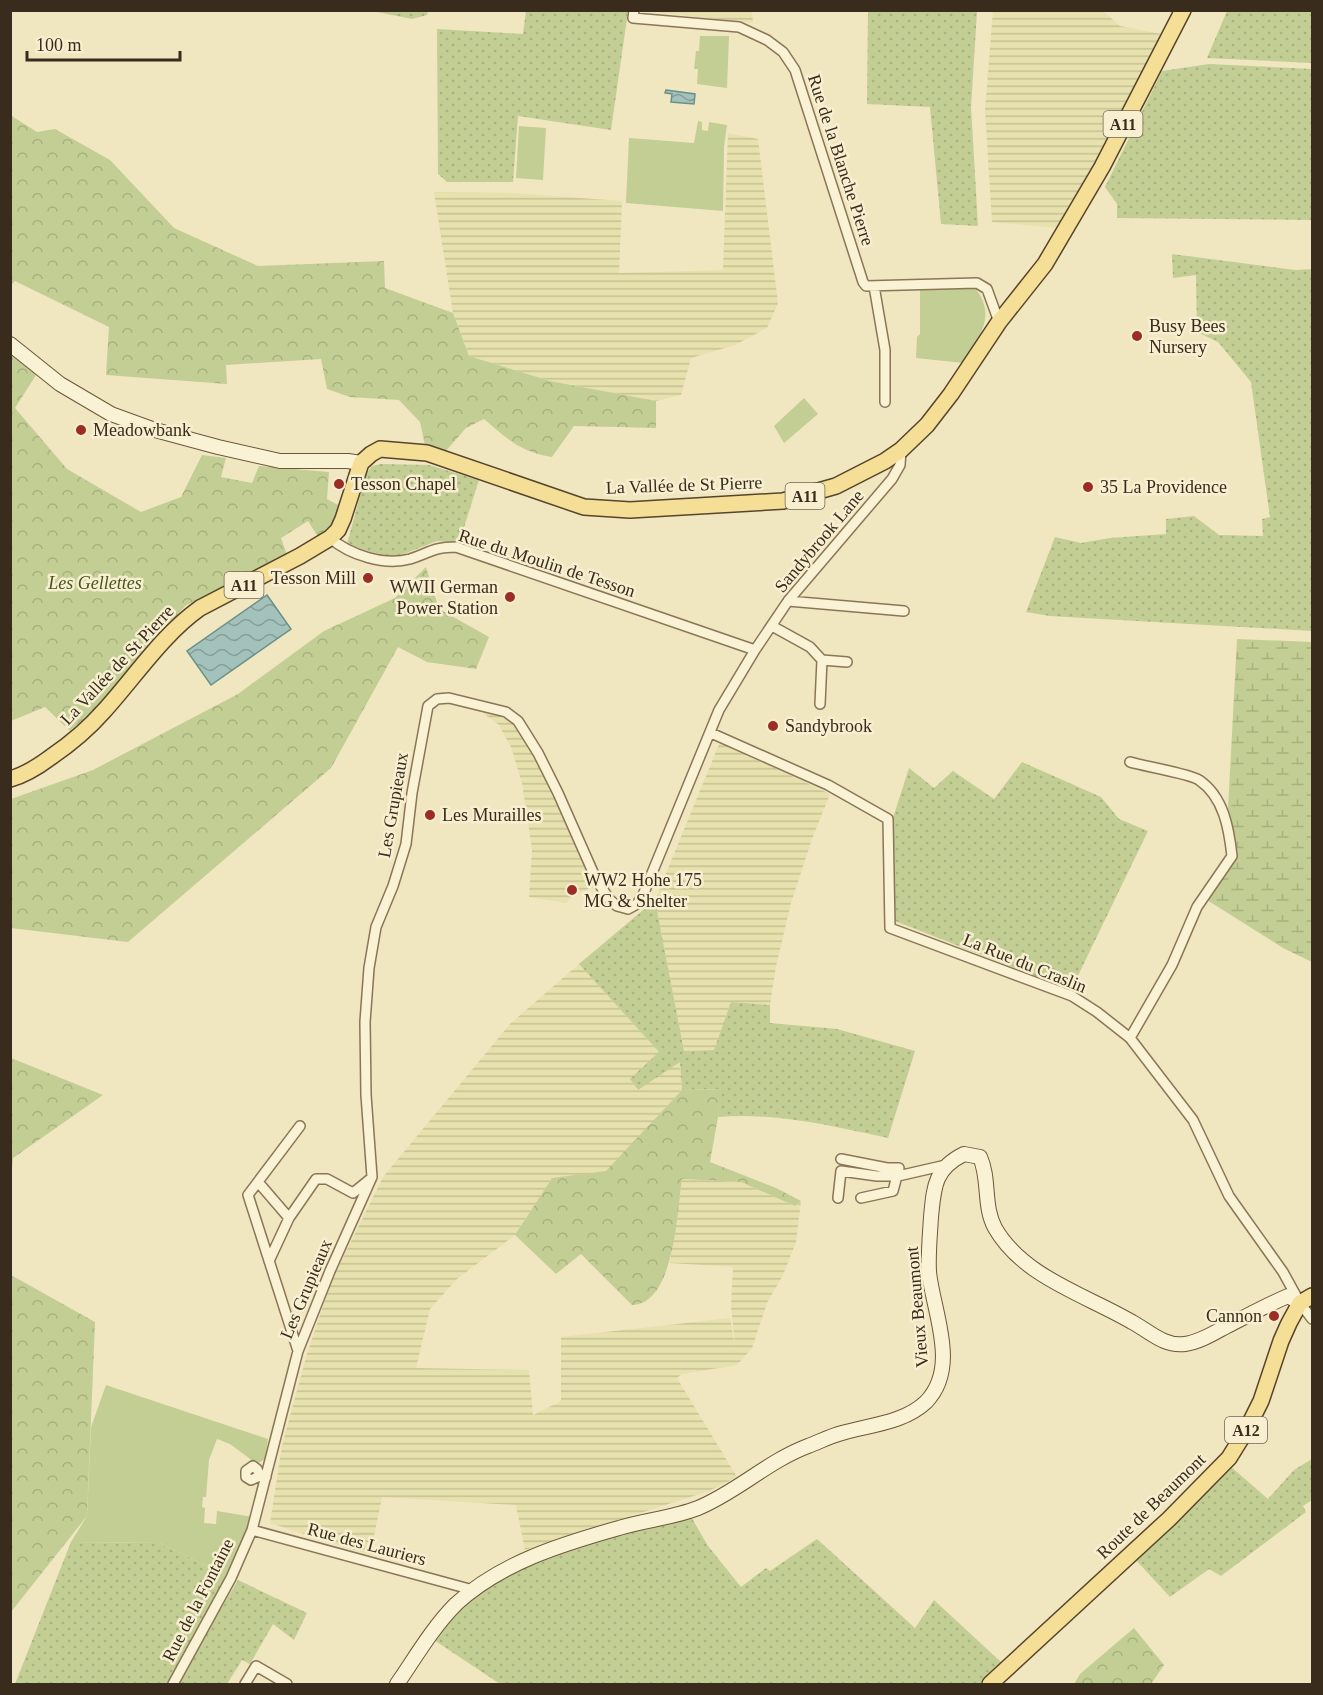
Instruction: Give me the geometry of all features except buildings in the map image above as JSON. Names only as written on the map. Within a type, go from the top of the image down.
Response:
[{"type":"main road","name":"La Vallée de St Pierre","points":[[10,778],[39,766],[73,740],[102,713],[166,637],[186,618],[200,608],[300,556],[338,530],[361,463],[380,449],[427,453],[584,507],[630,510],[783,501],[836,486],[856,477],[901,450],[927,424],[951,394],[999,322],[1045,264],[1102,167],[1183,10]]},
{"type":"main road","name":"Route de Beaumont","points":[[990,1684],[1169,1519],[1229,1458],[1261,1401],[1281,1341],[1306,1300]]},
{"type":"street","name":"Rue de la Blanche Pierre","points":[[634,10],[633,18],[739,27],[767,40],[783,52],[795,70],[862,282],[866,286],[874,286]]},
{"type":"street","points":[[885,402],[885,350],[874,286],[977,283],[987,289],[999,322]]},
{"type":"street","points":[[10,344],[60,384],[111,414],[155,430],[280,461],[361,463]]},
{"type":"street","name":"Sandybrook Lane","points":[[755,650],[788,602],[892,478],[900,465],[901,450]]},
{"type":"street","name":"Rue du Moulin de Tesson","points":[[330,537],[339,545],[366,556],[389,561],[410,559],[432,549],[456,547],[755,650]]},
{"type":"street","points":[[788,602],[904,611]]},
{"type":"street","points":[[772,626],[810,647],[822,660],[847,663]]},
{"type":"street","name":"Les Grupieaux","points":[[252,1530],[263,1477],[298,1350],[372,1177],[366,1085],[365,1022],[369,968],[376,927],[393,886],[406,844],[412,793],[428,706],[437,699],[449,699],[506,712],[518,721],[558,792],[596,879],[609,899],[617,906],[628,909],[643,896],[719,710],[755,650]]},
{"type":"street","points":[[820,704],[822,660]]},
{"type":"street","name":"La Rue du Craslin","points":[[711,733],[828,785],[888,819],[890,928],[1072,996],[1130,1038],[1193,1120],[1228,1196],[1306,1300],[1312,1319]]},
{"type":"street","points":[[1130,762],[1198,779],[1217,799],[1229,827],[1232,856],[1197,907],[1172,965],[1130,1038]]},
{"type":"street","points":[[298,1350],[248,1195],[300,1126]]},
{"type":"street","points":[[838,1198],[841,1171],[877,1176],[898,1176],[946,1166],[964,1154],[980,1157],[985,1173],[989,1214],[1005,1242],[1027,1262],[1060,1285],[1132,1322],[1163,1341],[1174,1344],[1186,1344],[1206,1338],[1288,1296],[1306,1300]]},
{"type":"street","points":[[841,1158],[887,1168],[899,1168],[893,1191],[861,1198]]},
{"type":"street","name":"Vieux Beaumont","points":[[397,1684],[454,1606],[505,1569],[565,1545],[620,1527],[695,1509],[714,1501],[799,1449],[842,1433],[885,1423],[925,1403],[933,1394],[940,1377],[943,1359],[941,1332],[929,1270],[929,1242],[937,1178],[946,1166]]},
{"type":"street","points":[[269,1261],[289,1218],[316,1179],[327,1179],[353,1193],[372,1177]]},
{"type":"street","points":[[258,1182],[289,1218]]},
{"type":"street","name":"Rue des Lauriers","points":[[252,1530],[473,1590]]},
{"type":"street","name":"Rue de la Fontaine","points":[[173,1684],[231,1578],[252,1530]]},
{"type":"street","points":[[245,1684],[256,1666],[287,1684]]},
{"type":"shaded area","points":[[645,11],[752,11],[753,23]]},
{"type":"shaded area","points":[[993,11],[1103,11],[1120,26],[1162,34],[1094,167],[1059,228],[992,222],[985,110]]},
{"type":"shaded area","points":[[728,133],[758,139],[778,303],[767,328],[735,345],[691,358],[681,395],[656,401],[550,381],[469,356],[453,313],[434,192],[512,193],[622,201],[619,273],[723,270]]},
{"type":"shaded area","points":[[478,709],[504,715],[516,726],[557,804],[593,887],[574,895],[566,903],[529,897],[532,849],[522,783],[511,747],[499,725]]},
{"type":"shaded area","points":[[720,742],[830,794],[791,903],[776,966],[770,1005],[731,1002],[714,1050],[684,1051],[655,900]]},
{"type":"shaded area","points":[[579,964],[659,1052],[631,1079],[637,1090],[680,1062],[682,1090],[606,1172],[552,1178],[515,1235],[457,1279],[430,1309],[416,1368],[529,1370],[533,1415],[561,1401],[561,1337],[730,1318],[735,1346],[731,1306],[733,1267],[670,1263],[682,1179],[741,1182],[795,1206],[801,1201],[796,1242],[783,1275],[767,1303],[752,1348],[737,1365],[682,1374],[677,1378],[737,1477],[709,1491],[525,1550],[516,1505],[382,1497],[370,1555],[270,1523],[282,1446],[307,1354],[331,1282],[383,1177],[510,1024]]},
{"type":"green space","points":[[428,10],[427,15],[412,19],[372,11]]},
{"type":"green space","points":[[526,11],[628,11],[611,130],[518,116],[513,182],[447,182],[438,174],[437,29],[523,34]]},
{"type":"green space","points":[[868,11],[977,11],[971,107],[978,226],[941,224],[930,107],[867,104]]},
{"type":"green space","points":[[1227,11],[1312,11],[1312,63],[1207,58]]},
{"type":"green space","points":[[700,36],[729,36],[727,88],[697,84],[698,69],[694,69]]},
{"type":"green space","points":[[1209,64],[1312,69],[1312,220],[1117,218],[1117,204],[1105,187],[1162,71]]},
{"type":"green space","points":[[10,115],[37,132],[55,129],[110,160],[174,228],[258,266],[384,261],[385,288],[453,313],[469,356],[550,381],[656,401],[656,428],[574,426],[552,457],[532,452],[515,444],[484,419],[466,428],[445,452],[425,445],[420,422],[399,400],[350,397],[327,389],[321,359],[226,365],[227,384],[106,375],[109,327],[15,281],[11,285]]},
{"type":"green space","points":[[698,121],[702,122],[702,130],[708,131],[709,122],[727,125],[724,147],[723,211],[626,203],[629,138],[694,143]]},
{"type":"green space","points":[[519,126],[546,128],[543,180],[516,178]]},
{"type":"green space","points":[[1172,254],[1295,270],[1312,269],[1312,631],[1050,616],[1026,612],[1055,537],[1081,543],[1110,538],[1166,534],[1166,519],[1194,516],[1219,535],[1263,536],[1262,519],[1270,517],[1251,382],[1218,342],[1197,332],[1196,275],[1173,278]]},
{"type":"green space","points":[[974,287],[985,307],[984,326],[963,363],[916,358],[917,337],[920,334],[920,290]]},
{"type":"green space","name":"Les Gellettes","points":[[10,352],[36,375],[15,408],[67,469],[141,512],[181,497],[202,455],[226,458],[221,477],[252,483],[259,466],[329,472],[327,499],[340,506],[333,524],[318,537],[308,521],[281,538],[287,555],[185,606],[106,700],[70,731],[45,707],[11,721]]},
{"type":"green space","points":[[804,398],[818,414],[784,443],[774,426]]},
{"type":"green space","points":[[381,464],[429,465],[479,480],[459,543],[437,541],[396,557],[347,544],[366,474],[372,466]]},
{"type":"green space","points":[[426,567],[439,609],[489,637],[476,669],[427,662],[398,647],[331,768],[128,942],[11,928],[11,799],[93,770],[238,694],[324,631],[395,598]]},
{"type":"green space","points":[[1237,639],[1312,642],[1312,962],[1283,948],[1207,900],[1238,856],[1228,809]]},
{"type":"green space","points":[[1022,762],[1101,797],[1119,819],[1148,831],[1071,990],[895,921],[892,821],[909,768],[934,788],[953,771],[994,799]]},
{"type":"green space","points":[[655,900],[684,1051],[714,1050],[731,1002],[770,1005],[770,1023],[837,1029],[915,1051],[888,1138],[783,1118],[718,1117],[722,1089],[682,1090],[680,1062],[638,1090],[630,1079],[659,1052],[579,964]]},
{"type":"green space","points":[[11,1058],[103,1095],[13,1158],[11,1180]]},
{"type":"green space","points":[[723,1089],[710,1162],[776,1188],[801,1201],[795,1206],[741,1182],[682,1179],[675,1232],[665,1273],[657,1289],[646,1301],[632,1305],[581,1254],[556,1274],[515,1235],[552,1178],[606,1171],[682,1090]]},
{"type":"green space","points":[[11,1275],[95,1322],[87,1516],[11,1612]]},
{"type":"green space","points":[[106,1385],[268,1439],[265,1459],[257,1464],[230,1444],[217,1439],[209,1460],[206,1497],[203,1497],[202,1507],[205,1508],[204,1523],[216,1524],[217,1511],[253,1517],[231,1578],[160,1543],[71,1542],[87,1516],[91,1427]]},
{"type":"green space","points":[[1312,1459],[1312,1500],[1303,1506],[1306,1512],[1221,1576],[1209,1569],[1170,1597],[1134,1558],[1230,1466],[1268,1499],[1294,1470]]},
{"type":"green space","points":[[690,1515],[708,1546],[741,1587],[766,1568],[770,1571],[817,1539],[915,1628],[934,1600],[1002,1663],[984,1684],[500,1684],[434,1640],[453,1614],[475,1593],[506,1574],[588,1541]]},
{"type":"green space","points":[[71,1542],[160,1543],[231,1578],[173,1684],[15,1684]]},
{"type":"green space","points":[[238,1580],[307,1613],[294,1640],[273,1624],[250,1664],[242,1660],[227,1684],[177,1684]]},
{"type":"green space","points":[[1134,1628],[1164,1665],[1151,1684],[1074,1684],[1080,1674]]},
{"type":"water","points":[[666,90],[695,94],[694,104],[671,102],[672,94],[665,93]]},
{"type":"water","points":[[267,595],[291,629],[211,685],[187,651]]},
{"type":"place","name":"Busy Bees Nursery","points":[[1137,336]]},
{"type":"place","name":"Meadowbank","points":[[81,430]]},
{"type":"place","name":"Tesson Chapel","points":[[339,484]]},
{"type":"place","name":"35 La Providence","points":[[1088,487]]},
{"type":"place","name":"Tesson Mill","points":[[368,578]]},
{"type":"place","name":"WWII German Power Station","points":[[510,597]]},
{"type":"place","name":"Sandybrook","points":[[773,726]]},
{"type":"place","name":"Les Murailles","points":[[430,815]]},
{"type":"place","name":"WW2 Hohe 175 MG & Shelter","points":[[572,890]]},
{"type":"place","name":"Cannon","points":[[1274,1316]]}]
